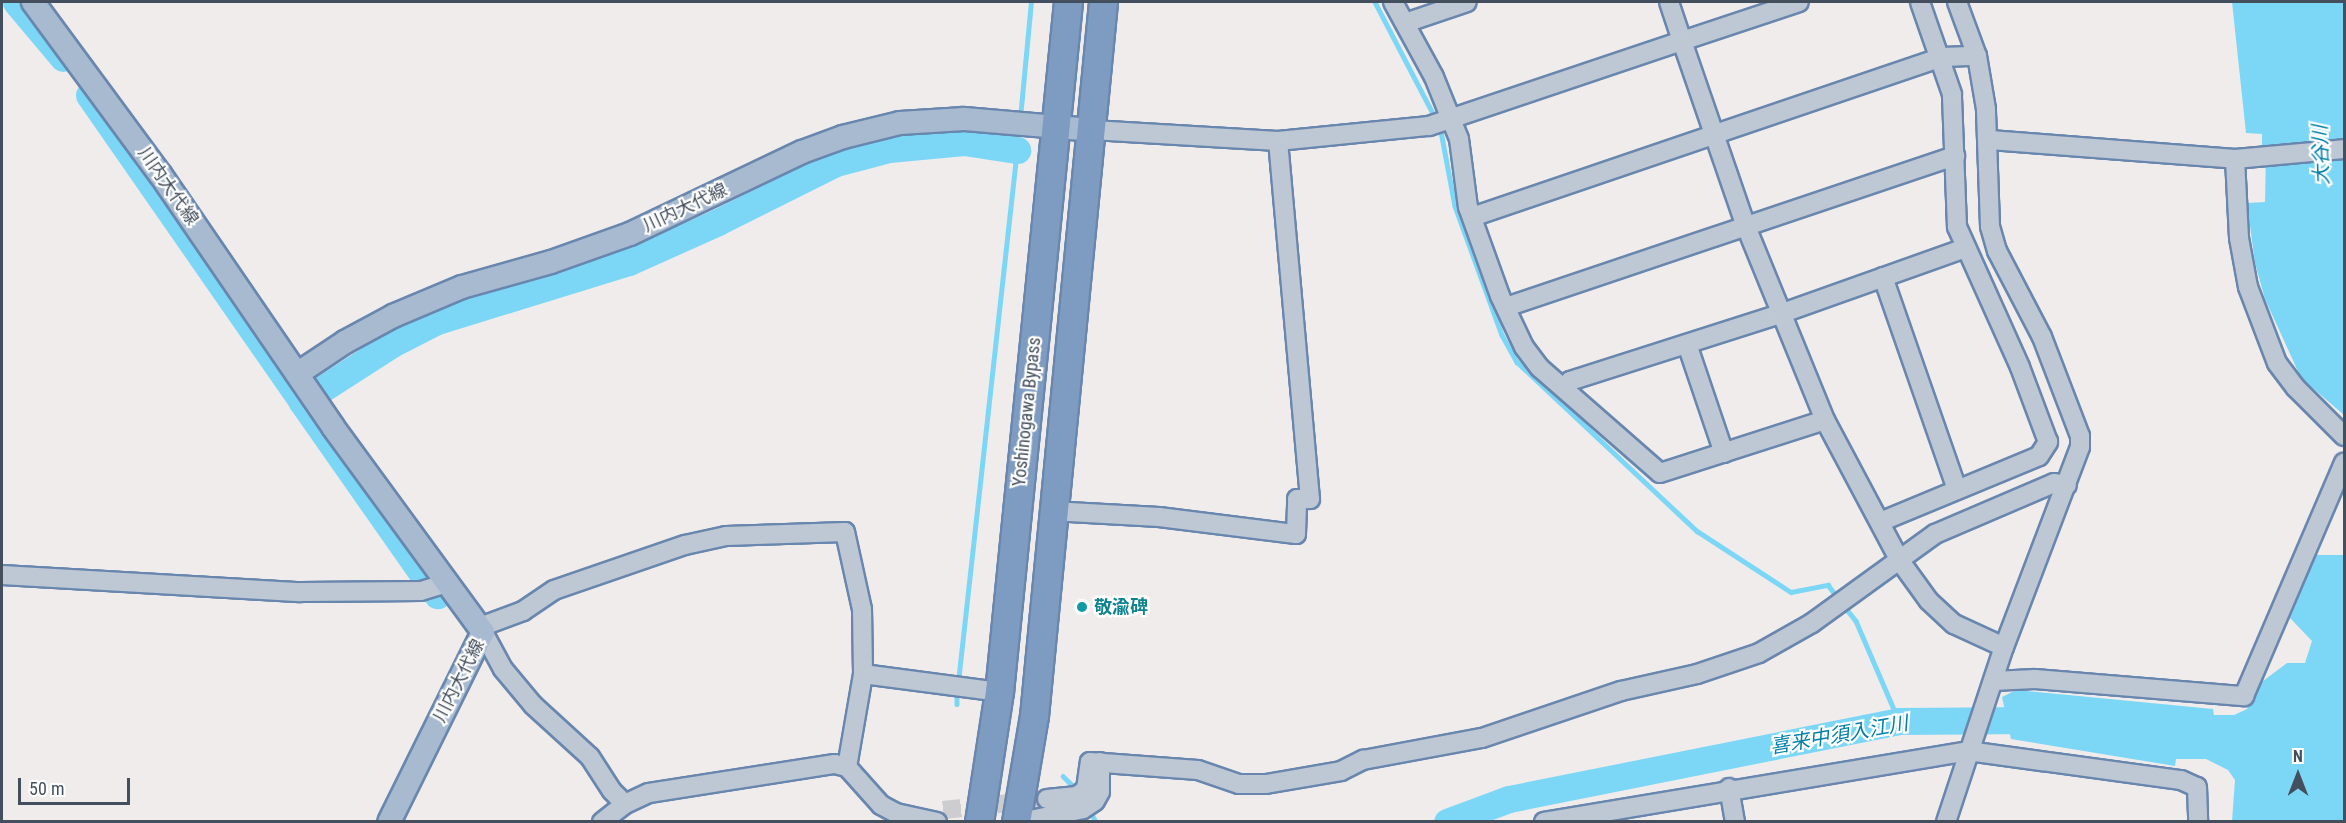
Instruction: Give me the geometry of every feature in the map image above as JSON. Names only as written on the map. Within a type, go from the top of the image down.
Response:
[{"type":"highway","name":"Yoshinogawa Bypass","points":[[979,822],[986,691],[1047,126],[1068,2]]},
{"type":"highway","name":"Yoshinogawa Bypass","points":[[1016,822],[1034,716],[1051,511],[1092,130],[1103,2]]},
{"type":"main road","name":"川内大代線","points":[[33,2],[160,174],[442,585],[482,630],[389,822]]},
{"type":"main road","name":"川内大代線","points":[[297,374],[345,342],[393,316],[462,287],[552,262],[630,234],[802,152],[843,137],[900,123],[964,119],[1092,130]]},
{"type":"street","points":[[1393,2],[1405,23],[1441,122],[1459,140],[1472,217],[1524,348],[1540,368],[1566,387],[1660,473],[1825,420]]},
{"type":"street","points":[[1405,23],[1467,2]]},
{"type":"street","points":[[1669,2],[1745,224],[1825,420],[1900,561],[1929,601],[1954,624],[2004,647]]},
{"type":"street","points":[[1092,130],[1278,141],[1441,122],[1799,2]]},
{"type":"street","points":[[1880,522],[2039,456],[2048,442],[2020,367],[1965,248],[1958,227],[1952,94],[1942,57],[1920,2]]},
{"type":"street","points":[[1946,822],[2004,647],[2080,447],[2080,436],[2031,311],[1992,234],[1990,140],[1977,56],[1958,2]]},
{"type":"street","points":[[1472,217],[1942,57],[1977,56]]},
{"type":"street","points":[[1990,140],[2235,159],[2344,149]]},
{"type":"street","points":[[1051,511],[1159,517],[1296,534],[1297,500],[1310,499],[1278,141]]},
{"type":"street","points":[[1506,307],[1745,224],[1955,156]]},
{"type":"street","points":[[2235,159],[2239,238],[2248,287],[2277,363],[2296,388],[2344,436]]},
{"type":"street","points":[[1566,387],[1570,381],[1780,314],[1965,248]]},
{"type":"street","points":[[1883,277],[1957,489]]},
{"type":"street","points":[[1687,344],[1724,453]]},
{"type":"street","points":[[1992,684],[2035,679],[2244,696],[2344,463]]},
{"type":"street","points":[[1085,799],[1089,762],[1198,770],[1239,784],[1266,784],[1341,771],[1363,760],[1482,738],[1621,691],[1696,674],[1759,653],[1827,611],[1935,534],[2054,483],[2067,485]]},
{"type":"street","points":[[625,804],[590,757],[533,705],[503,669],[482,630],[523,610],[554,590],[685,545],[726,536],[845,532],[861,609],[863,674],[847,767]]},
{"type":"street","points":[[2,575],[301,592],[421,591],[442,585]]},
{"type":"street","points":[[863,674],[986,691]]},
{"type":"street","points":[[1544,822],[1970,745],[2181,780],[2197,787],[2198,822]]},
{"type":"street","points":[[602,822],[625,804],[649,793],[784,775],[810,767],[847,767],[870,794],[896,813],[940,816]]},
{"type":"street","points":[[1729,788],[1735,822]]},
{"type":"street","points":[[1047,799],[1085,799]]},
{"type":"street","points":[[1021,822],[1085,799]]},
{"type":"water","name":"大谷川","points":[[2232,2],[2344,2],[2344,415],[2301,378],[2265,299],[2255,263],[2247,203],[2265,202],[2266,149],[2262,148],[2262,134],[2246,133]]},
{"type":"water","points":[[2316,555],[2344,555],[2344,821],[2232,821],[2235,780],[2228,770],[2206,759],[2176,759],[2175,766],[2011,739],[2002,697],[2016,690],[2213,709],[2214,715],[2234,715],[2247,709],[2259,684],[2287,663],[2305,663],[2312,641],[2290,618]]},
{"type":"waterway","points":[[16,2],[63,58]]},
{"type":"waterway","points":[[1020,118],[1031,2]]},
{"type":"waterway","points":[[1375,2],[1436,119]]},
{"type":"waterway","points":[[89,95],[302,402],[392,344],[437,321],[629,262],[718,222],[836,163],[889,149],[964,142],[1017,150]]},
{"type":"waterway","points":[[1440,126],[1455,206],[1502,335],[1517,362],[1697,531],[1791,592],[1828,585],[1839,599]]},
{"type":"waterway","points":[[958,682],[1019,130]]},
{"type":"waterway","points":[[302,402],[437,595]]},
{"type":"waterway","points":[[1844,606],[1856,621],[1899,721]]},
{"type":"waterway","points":[[957,690],[957,704]]},
{"type":"waterway","name":"喜来中須入江川","points":[[1447,822],[1509,799],[1899,721],[2043,720]]},
{"type":"waterway","points":[[1063,776],[1078,791]]},
{"type":"waterway","points":[[1090,811],[1096,822]]},
{"type":"tunnel","points":[[943,810],[1047,799]]},
{"type":"place","name":"敬渝碑","points":[[1082,607]]}]
